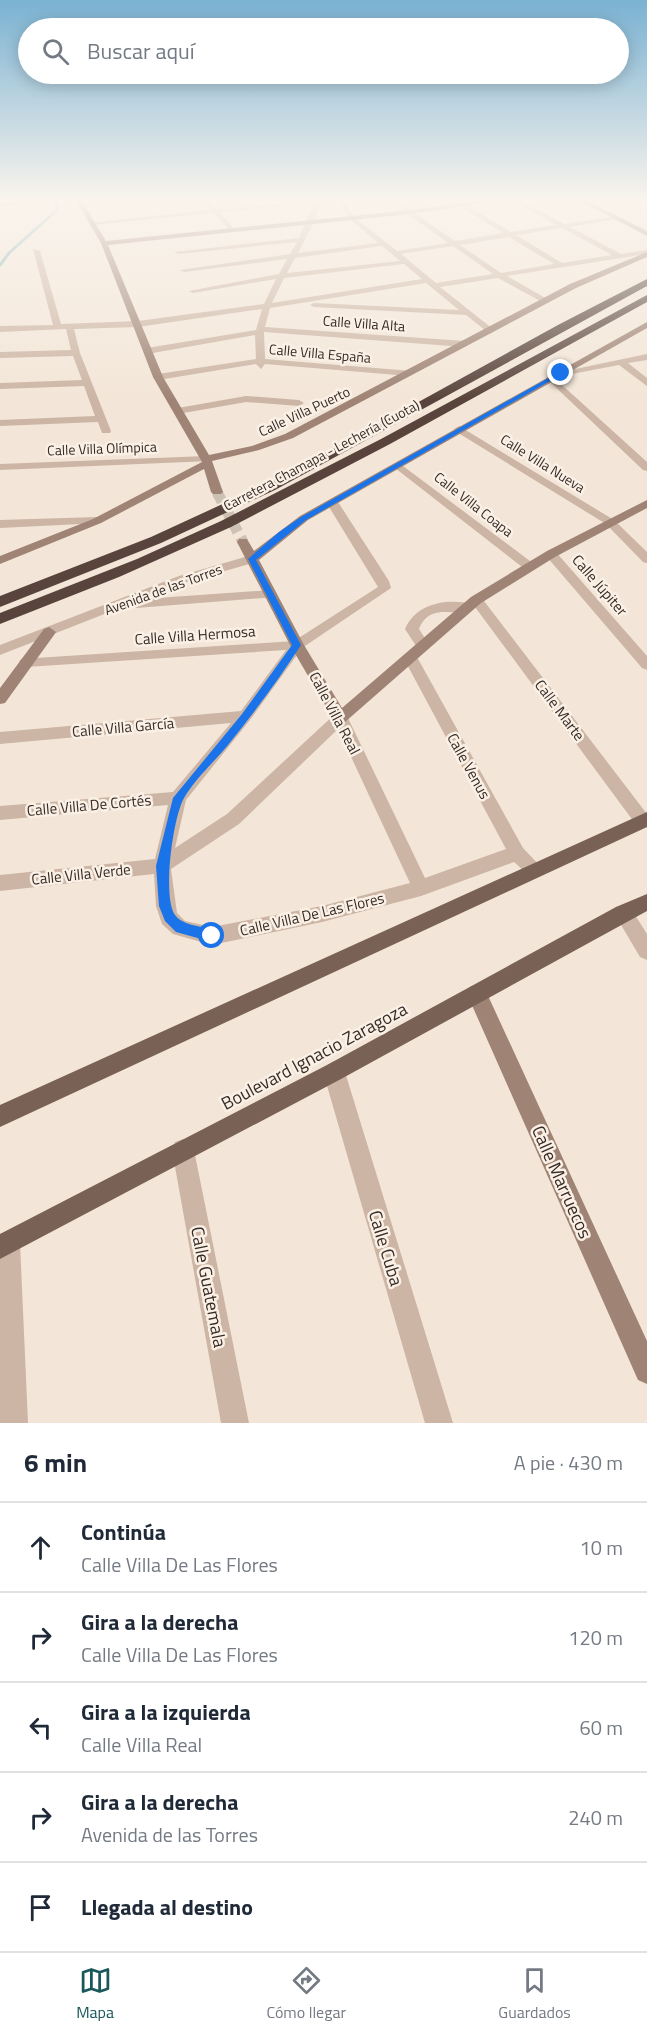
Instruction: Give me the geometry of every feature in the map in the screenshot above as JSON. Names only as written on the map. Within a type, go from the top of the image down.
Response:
[{"type":"highway","name":"Carretera Chamapa - Lechería (Cuota)","points":[[0,602],[79,573],[206,518],[308,468],[647,282]]},
{"type":"highway","name":"Carretera Chamapa - Lechería (Cuota)","points":[[0,619],[93,583],[244,515],[324,475],[647,298]]},
{"type":"main road","points":[[0,1116],[645,820]]},
{"type":"main road","name":"Boulevard Ignacio Zaragoza","points":[[4,1245],[334,1072],[647,902]]},
{"type":"street","points":[[41,267],[58,328]]},
{"type":"street","points":[[114,267],[158,377],[207,461],[217,492]]},
{"type":"street","points":[[199,302],[184,270],[204,267]]},
{"type":"street","points":[[261,364],[261,330],[266,305],[284,267]]},
{"type":"street","points":[[0,329],[138,324],[279,276],[358,267]]},
{"type":"street","points":[[413,267],[490,331]]},
{"type":"street","points":[[488,267],[544,301],[616,267]]},
{"type":"street","points":[[199,302],[285,304],[545,267]]},
{"type":"street","name":"Calle Villa Puerto","points":[[0,560],[97,521],[207,461],[289,436],[544,301]]},
{"type":"street","points":[[285,304],[470,313]]},
{"type":"street","name":"Avenida de las Torres","points":[[0,650],[121,605],[183,579],[252,559],[281,534],[332,502],[647,325]]},
{"type":"street","points":[[70,328],[76,353],[106,431]]},
{"type":"street","name":"Calle Villa Alta","points":[[147,351],[261,330],[465,344]]},
{"type":"street","points":[[0,355],[76,353]]},
{"type":"street","points":[[556,376],[647,357]]},
{"type":"street","points":[[622,363],[647,383]]},
{"type":"street","name":"Calle Villa España","points":[[158,377],[261,364],[409,374]]},
{"type":"street","points":[[556,376],[647,468]]},
{"type":"street","points":[[0,386],[87,383]]},
{"type":"street","name":"Calle Villa Puerto","points":[[178,411],[246,399],[298,403]]},
{"type":"street","points":[[0,423],[100,419]]},
{"type":"street","name":"Calle Villa Nueva","points":[[459,429],[610,522],[647,559]]},
{"type":"street","name":"Calle Villa Olímpica","points":[[0,467],[207,461]]},
{"type":"street","name":"Calle Villa Coapa","points":[[399,466],[530,567]]},
{"type":"street","name":"Calle Villa Hermosa","points":[[26,662],[297,645],[385,588],[383,581],[332,502]]},
{"type":"street","points":[[162,866],[233,819],[340,718],[472,604],[551,554],[647,503]]},
{"type":"street","points":[[0,524],[97,521]]},
{"type":"street","name":"Calle Villa Real","points":[[243,542],[297,645],[340,718],[421,888]]},
{"type":"street","name":"Calle Júpiter","points":[[551,554],[647,664]]},
{"type":"street","points":[[121,605],[271,594]]},
{"type":"street","points":[[423,646],[412,630],[414,621],[423,614],[442,606],[472,604]]},
{"type":"street","name":"Calle Marte","points":[[472,604],[645,820]]},
{"type":"street","points":[[0,699],[49,632]]},
{"type":"street","name":"Calle Villa De Las Flores","points":[[297,645],[245,716],[178,798],[162,866],[165,906],[169,918],[180,928],[212,936],[322,914],[421,888],[517,853]]},
{"type":"street","name":"Calle Venus","points":[[410,657],[517,853],[535,870]]},
{"type":"street","name":"Calle Villa García","points":[[0,738],[245,716]]},
{"type":"street","name":"Calle Villa De Cortés","points":[[0,813],[178,798]]},
{"type":"street","name":"Calle Villa Verde","points":[[0,883],[162,866]]},
{"type":"street","points":[[623,913],[647,951]]},
{"type":"street","name":"Calle Marruecos","points":[[477,994],[647,1371]]},
{"type":"street","name":"Calle Cuba","points":[[334,1072],[439,1423]]},
{"type":"street","name":"Calle Guatemala","points":[[183,1150],[235,1423]]},
{"type":"street","points":[[4,1245],[14,1423]]},
{"type":"tunnel","points":[[217,492],[243,542]]},
{"type":"route","points":[[212,936],[180,928],[169,918],[165,906],[162,866],[178,798],[245,716],[297,645],[252,559],[304,518],[561,373]]}]
